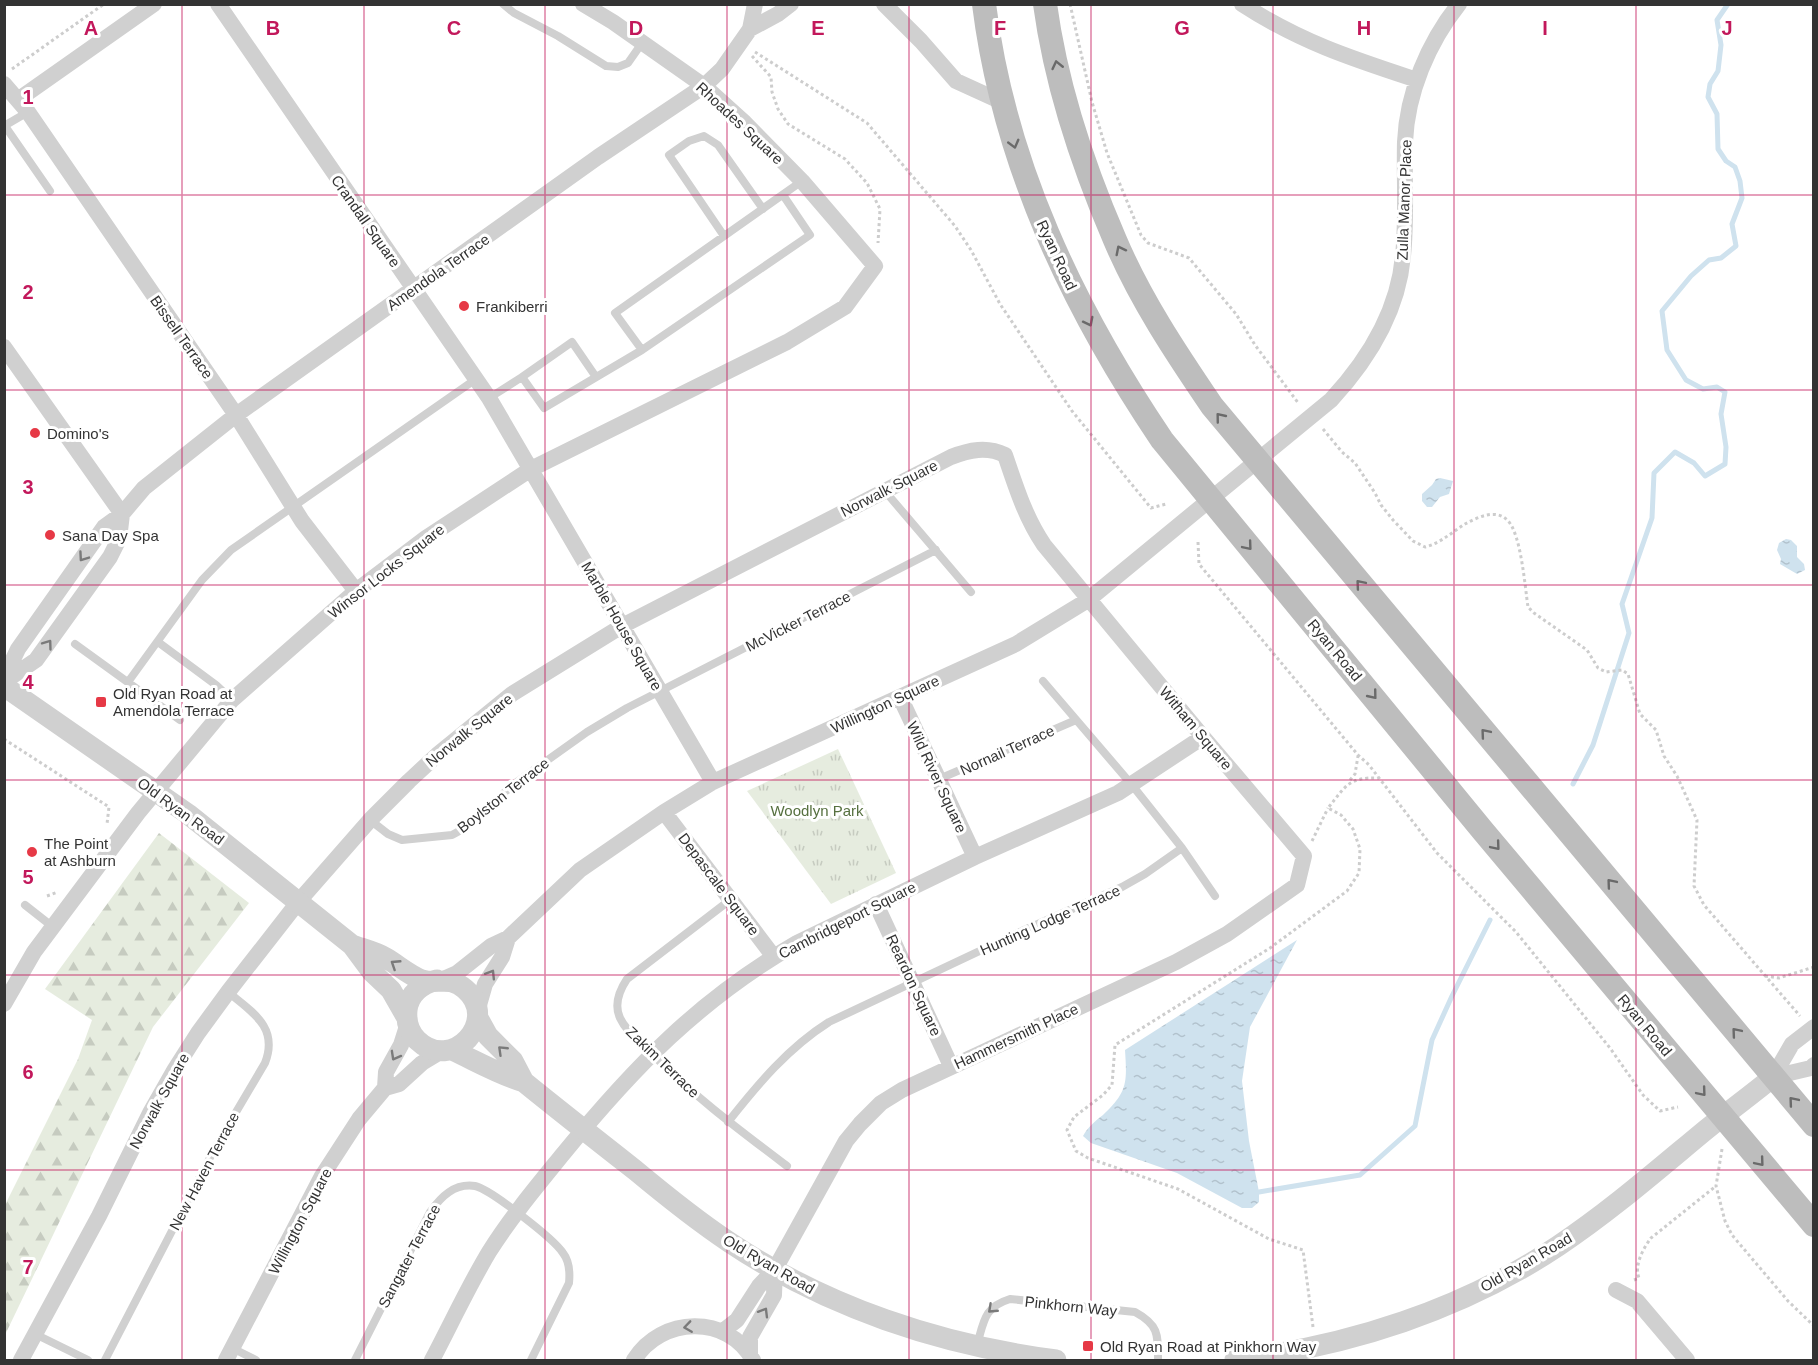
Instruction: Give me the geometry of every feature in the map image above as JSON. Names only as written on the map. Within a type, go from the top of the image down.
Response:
[{"type":"main road","name":"Ryan Road","points":[[984,4],[1002,102],[1033,202],[1057,258],[1092,329],[1162,440],[1210,501],[1814,1225]]},
{"type":"main road","points":[[1045,4],[1070,116],[1115,241],[1176,353],[1212,406],[1814,1125]]},
{"type":"street","points":[[23,106],[154,4]]},
{"type":"street","name":"Crandall Square","points":[[218,4],[489,398],[531,469]]},
{"type":"street","name":"Rhoades Square","points":[[583,4],[704,86],[745,123],[802,181],[875,266]]},
{"type":"street","name":"Amendola Terrace","points":[[122,514],[144,488],[236,415],[598,157],[704,86],[722,69],[745,36],[756,4]]},
{"type":"street","name":"Amendola Terrace","points":[[745,36],[791,4]]},
{"type":"street","points":[[884,4],[956,81],[1002,102]]},
{"type":"street","points":[[1242,4],[1292,34],[1328,50],[1417,80]]},
{"type":"street","name":"Zulla Manor Place","points":[[1257,462],[1337,394],[1371,351],[1385,323],[1396,292],[1403,256],[1405,140],[1410,107],[1417,80],[1432,44],[1459,4]]},
{"type":"street","name":"Bissell Terrace","points":[[4,84],[23,106],[236,415],[302,521],[356,591]]},
{"type":"street","name":"Winsor Locks Square","points":[[4,1004],[34,952],[155,791],[232,700],[356,591],[426,538],[531,469],[787,342],[845,307],[875,266]]},
{"type":"street","points":[[4,347],[122,514],[119,539],[110,557],[36,660],[4,682]]},
{"type":"street","name":"Norwalk Square","points":[[21,1360],[175,1069],[228,992],[299,901],[370,820],[437,755],[512,694],[622,626],[951,456],[973,450],[996,450],[1005,455],[1031,526],[1088,600]]},
{"type":"street","name":"Willington Square","points":[[439,980],[457,973],[491,946],[508,938],[580,870],[664,812],[713,782],[1016,644],[1088,600],[1257,462]]},
{"type":"street","name":"Marble House Square","points":[[531,469],[713,782]]},
{"type":"street","name":"Witham Square","points":[[1088,600],[1304,856]]},
{"type":"street","name":"Old Ryan Road","points":[[4,682],[188,814],[352,945],[372,972],[391,990],[414,1037],[421,1044],[430,1049],[447,1050],[478,1062],[498,1074],[524,1082],[698,1221],[730,1243],[816,1291],[975,1353],[1056,1360]]},
{"type":"street","name":"Wild River Square","points":[[900,697],[975,857]]},
{"type":"street","name":"Cambridgeport Square","points":[[432,1360],[479,1269],[516,1213],[608,1100],[651,1054],[713,998],[774,957],[876,904],[975,857],[1118,794],[1203,737]]},
{"type":"street","name":"Depascale Square","points":[[664,812],[774,957]]},
{"type":"street","name":"Hammersmith Place","points":[[723,1331],[737,1320],[759,1286],[776,1269],[846,1141],[881,1103],[951,1066],[1176,962],[1227,934],[1297,885],[1304,856]]},
{"type":"street","name":"Reardon Square","points":[[876,904],[951,1066]]},
{"type":"street","name":"Willington Square","points":[[477,1015],[485,984],[502,957],[508,938]]},
{"type":"street","name":"Old Ryan Road","points":[[352,945],[384,957],[420,979],[429,982],[439,980],[453,982],[462,986],[475,1002],[477,1015],[488,1036],[513,1061],[524,1082]]},
{"type":"street","points":[[407,1020],[411,997],[427,983],[439,980]]},
{"type":"street","points":[[447,1050],[462,1045],[470,1038],[475,1029],[477,1015]]},
{"type":"street","name":"Willington Square","points":[[385,1088],[386,1072],[399,1050],[407,1020]]},
{"type":"street","points":[[1773,1077],[1792,1044],[1808,1023]]},
{"type":"street","name":"Willington Square","points":[[229,1354],[322,1176],[359,1119],[385,1088],[399,1084],[422,1063],[447,1050]]},
{"type":"street","points":[[1773,1077],[1811,1068],[1814,1065]]},
{"type":"street","name":"Old Ryan Road","points":[[1235,1360],[1317,1347],[1403,1323],[1494,1284],[1558,1246],[1648,1179],[1773,1077]]},
{"type":"street","name":"Hammersmith Place","points":[[752,1357],[750,1337],[774,1295],[776,1269]]},
{"type":"street","points":[[1616,1290],[1636,1301],[1687,1360]]},
{"type":"street","points":[[634,1360],[647,1344],[666,1331],[700,1325],[723,1331],[742,1344],[752,1357]]},
{"type":"lane","points":[[503,4],[514,13],[558,36],[606,66],[618,67],[628,63],[642,43]]},
{"type":"lane","points":[[23,106],[5,126],[50,191]]},
{"type":"lane","points":[[724,236],[669,156],[689,141],[704,136],[718,145],[763,209]]},
{"type":"lane","points":[[642,350],[615,314],[802,181]]},
{"type":"lane","points":[[522,377],[544,408],[642,350],[810,235],[783,195]]},
{"type":"lane","points":[[489,398],[572,342],[596,377]]},
{"type":"lane","points":[[128,682],[202,580],[231,550],[476,379]]},
{"type":"lane","points":[[884,490],[971,592]]},
{"type":"lane","name":"McVicker Terrace","points":[[659,691],[936,550]]},
{"type":"lane","points":[[158,642],[216,685],[232,700]]},
{"type":"lane","points":[[75,644],[180,720]]},
{"type":"lane","name":"Nornail Terrace","points":[[1043,681],[1132,785]]},
{"type":"lane","name":"Boylston Terrace","points":[[370,820],[388,834],[402,840],[452,835],[463,829],[514,784],[587,732],[659,691]]},
{"type":"lane","name":"Nornail Terrace","points":[[939,779],[1076,720]]},
{"type":"lane","points":[[1132,785],[1182,848],[1215,896]]},
{"type":"lane","name":"Hunting Lodge Terrace","points":[[729,1122],[761,1079],[808,1036],[848,1012],[1122,887],[1182,848]]},
{"type":"lane","name":"Zakim Terrace","points":[[730,900],[627,979],[621,988],[617,1002],[619,1016],[629,1032],[674,1077],[787,1166]]},
{"type":"lane","points":[[25,905],[53,927]]},
{"type":"lane","name":"New Haven Terrace","points":[[105,1360],[216,1146],[265,1063],[269,1052],[270,1045],[266,1029],[255,1015],[228,992]]},
{"type":"lane","name":"Sangater Terrace","points":[[355,1360],[430,1212],[446,1194],[456,1188],[476,1186],[516,1213],[563,1252],[568,1262],[569,1283],[531,1360]]},
{"type":"lane","name":"Pinkhorn Way","points":[[975,1353],[986,1314],[998,1303],[1010,1299],[1135,1312],[1149,1320],[1157,1334],[1158,1360]]},
{"type":"lane","points":[[35,1334],[88,1360]]},
{"type":"lane","points":[[229,1354],[256,1360]]},
{"type":"path","points":[[4,75],[104,4]]},
{"type":"path","points":[[1070,4],[1107,153],[1141,235],[1148,243],[1189,258],[1236,314],[1283,384],[1342,452],[1355,463],[1381,505],[1413,541],[1425,547],[1434,545],[1481,516],[1494,514],[1507,519],[1518,546],[1528,607],[1587,650],[1598,668],[1606,672],[1622,670],[1628,674],[1640,714],[1656,730],[1665,756],[1697,820],[1694,886],[1704,905],[1763,976],[1808,1023]]},
{"type":"path","points":[[745,36],[771,77],[772,92],[778,109],[788,124],[845,159],[867,183],[880,209],[875,266]]},
{"type":"path","points":[[745,36],[867,123],[955,226],[971,250],[1000,304],[1072,411],[1151,508],[1166,504]]},
{"type":"path","points":[[1198,542],[1199,564],[1358,755],[1370,765],[1437,853],[1516,932],[1610,1048],[1643,1095],[1660,1111],[1678,1107]]},
{"type":"path","points":[[4,739],[109,807],[106,831]]},
{"type":"path","points":[[1304,856],[1328,808],[1355,774],[1358,755]]},
{"type":"path","points":[[1349,782],[1369,777],[1379,778]]},
{"type":"path","points":[[1317,1347],[1303,1250],[1269,1239],[1178,1189],[1076,1152],[1067,1130],[1074,1117],[1103,1095],[1112,1085],[1115,1045],[1270,948],[1347,891],[1359,873],[1360,849],[1353,829],[1341,815],[1328,808]]},
{"type":"path","points":[[47,896],[58,892]]},
{"type":"path","points":[[1763,976],[1779,978],[1814,967]]},
{"type":"path","points":[[1722,1149],[1716,1186],[1725,1221],[1732,1234],[1788,1301],[1814,1326]]},
{"type":"path","points":[[1616,1290],[1639,1278],[1636,1270],[1643,1249],[1651,1238],[1716,1186]]},
{"type":"green space","name":"Woodlyn Park","points":[[838,749],[896,873],[831,904],[747,791]]},
{"type":"green space","points":[[159,833],[249,903],[153,1027],[5,1335],[5,1205],[78,1059],[92,1020],[45,989]]},
{"type":"water","points":[[1436,479],[1453,481],[1449,494],[1440,497],[1432,507],[1427,507],[1422,501],[1422,494]]},
{"type":"water","points":[[1786,539],[1791,540],[1797,546],[1797,557],[1804,564],[1805,570],[1797,574],[1780,564],[1781,559],[1777,550],[1779,543]]},
{"type":"water","points":[[1297,940],[1250,1027],[1242,1081],[1259,1202],[1252,1208],[1242,1208],[1177,1173],[1091,1143],[1083,1136],[1121,1093],[1126,1079],[1125,1050]]},
{"type":"waterway","points":[[1573,784],[1593,745],[1629,633],[1622,604],[1652,518],[1654,473],[1675,452],[1694,463],[1705,476],[1725,464],[1726,447],[1721,414],[1725,392],[1717,387],[1703,389],[1686,380],[1667,350],[1662,311],[1691,276],[1709,260],[1721,258],[1736,246],[1732,224],[1742,198],[1740,181],[1735,167],[1726,161],[1718,149],[1717,114],[1708,97],[1710,84],[1718,71],[1721,45],[1717,20],[1728,4]]},
{"type":"waterway","points":[[1259,1192],[1360,1175],[1415,1126],[1432,1040],[1490,920]]},
{"type":"place","name":"Frankiberri","points":[[464,306]]},
{"type":"place","name":"Domino's","points":[[35,433]]},
{"type":"place","name":"Sana Day Spa","points":[[50,535]]},
{"type":"place","name":"Old Ryan Road at Amendola Terrace","points":[[101,702]]},
{"type":"place","name":"The Point at Ashburn","points":[[32,852]]},
{"type":"place","name":"Old Ryan Road at Pinkhorn Way","points":[[1088,1346]]}]
